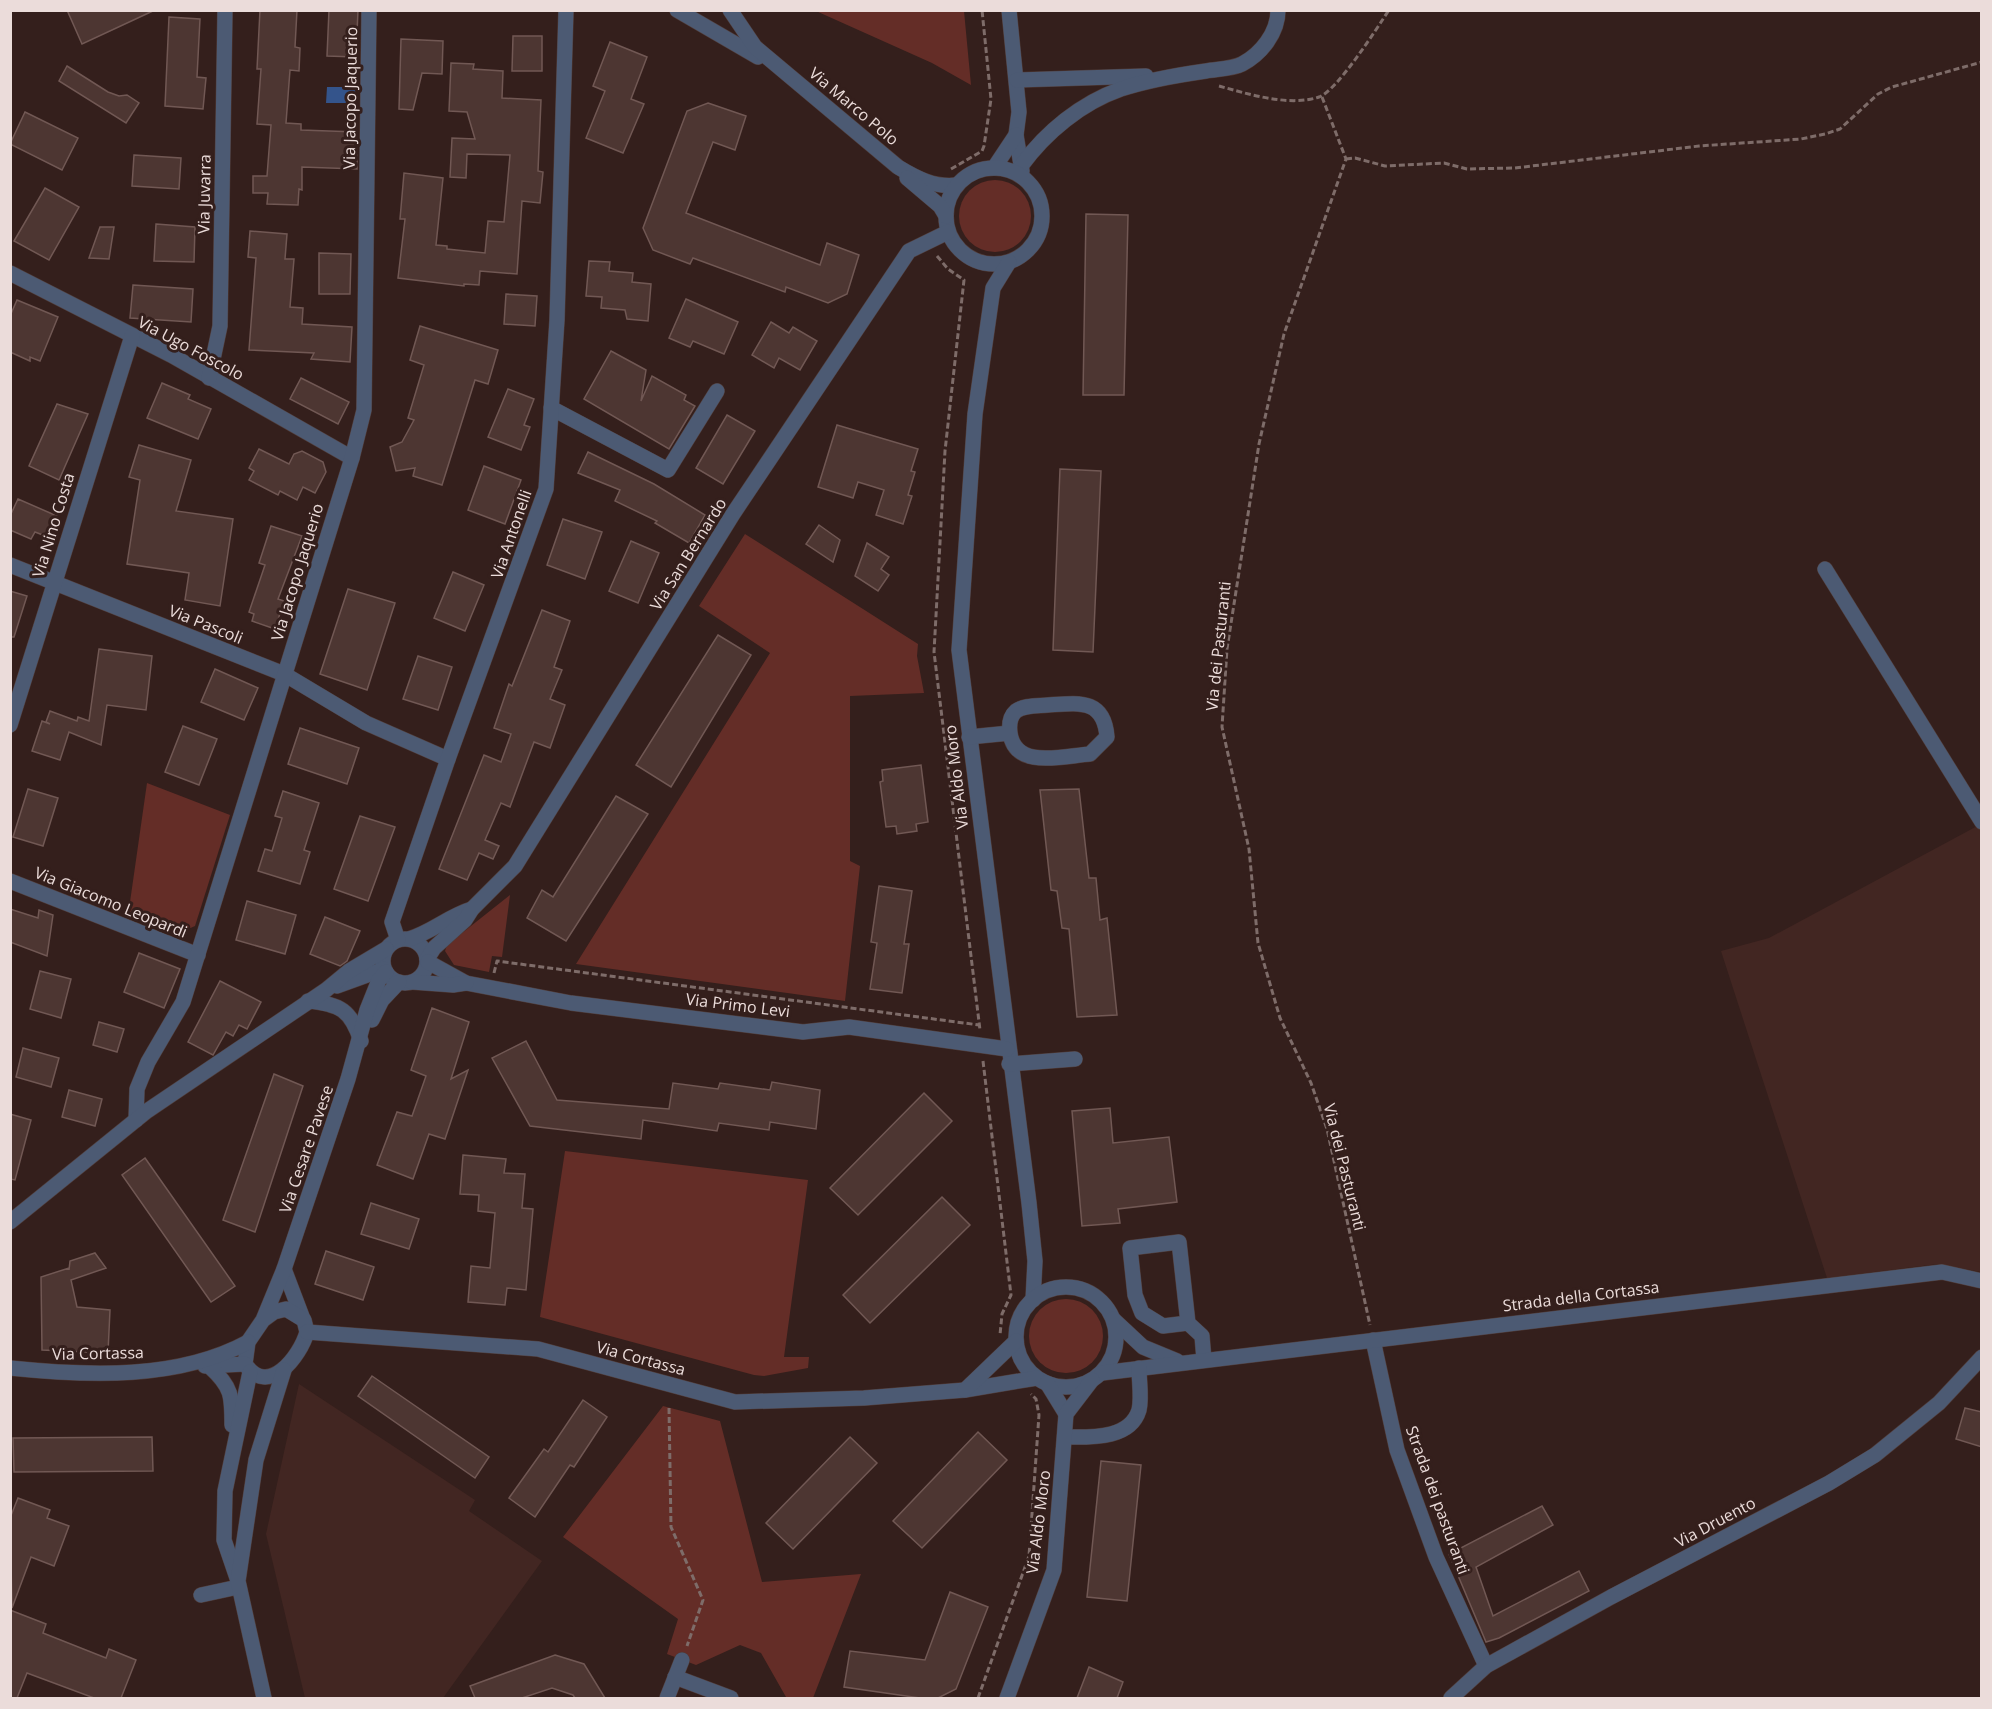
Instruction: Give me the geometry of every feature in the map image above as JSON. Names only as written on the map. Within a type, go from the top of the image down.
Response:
[{"type":"street","name":"Via Juvarra","points":[[209,378],[220,326],[225,10]]},
{"type":"street","name":"Via Jacopo Jaquerio","points":[[136,1120],[137,1089],[148,1062],[183,1002],[352,458],[364,410],[369,10]]},
{"type":"street","name":"Via Antonelli","points":[[398,942],[392,922],[448,759],[546,489],[566,10]]},
{"type":"street","name":"Via Marco Polo","points":[[730,10],[755,47],[898,167],[916,187],[939,206],[946,216]]},
{"type":"street","points":[[1009,10],[1019,112],[1016,135],[1022,171],[1040,202],[1041,224],[1033,244],[1022,255],[1009,262],[994,264],[980,262],[966,255],[948,232],[946,216],[949,200],[957,185],[967,176],[994,168],[1022,171]]},
{"type":"street","points":[[1022,171],[1047,135],[1080,109],[1120,89],[1176,76],[1241,65],[1265,46],[1278,19],[1278,10]]},
{"type":"street","name":"Via Marco Polo","points":[[689,13],[788,74]]},
{"type":"street","points":[[1017,80],[1176,76]]},
{"type":"street","points":[[994,168],[1016,135]]},
{"type":"street","name":"Via Marco Polo","points":[[898,167],[920,180],[957,185]]},
{"type":"street","name":"Via San Bernardo","points":[[427,960],[434,948],[465,920],[472,909],[515,866],[733,514],[909,251],[948,232]]},
{"type":"street","points":[[980,262],[993,288]]},
{"type":"street","name":"Via Aldo Moro","points":[[1009,262],[993,288],[975,414],[959,638],[1008,1057],[1035,1261],[1033,1300]]},
{"type":"street","name":"Via Ugo Foscolo","points":[[10,273],[171,355],[352,458]]},
{"type":"street","name":"Via Nino Costa","points":[[10,725],[132,336]]},
{"type":"street","points":[[551,408],[668,470],[717,391]]},
{"type":"street","name":"Via Pascoli","points":[[10,565],[284,674],[366,723],[448,759]]},
{"type":"street","points":[[1825,569],[1982,822]]},
{"type":"street","points":[[1081,703],[1097,709],[1106,722],[1107,737],[1090,754],[1030,758],[1019,753],[1012,746],[1010,733],[1009,722],[1015,712],[1027,707],[1081,703]]},
{"type":"street","points":[[969,737],[1010,733]]},
{"type":"street","name":"Via Giacomo Leopardi","points":[[10,881],[198,955]]},
{"type":"street","name":"Via San Bernardo","points":[[326,990],[349,971],[398,942],[425,934],[456,914],[472,909]]},
{"type":"street","points":[[10,1222],[136,1120],[326,990],[385,970],[406,982],[422,976],[427,960],[424,948],[398,942],[383,956],[385,970]]},
{"type":"street","name":"Via Primo Levi","points":[[427,960],[466,983]]},
{"type":"street","name":"Via Cesare Pavese","points":[[264,1698],[238,1584],[224,1540],[225,1491],[247,1368],[248,1342],[263,1320],[284,1269],[361,1041],[367,1010],[385,970]]},
{"type":"street","name":"Via Primo Levi","points":[[406,982],[453,985],[466,983],[571,1003],[803,1032],[849,1027],[1008,1057],[1075,1059]]},
{"type":"street","name":"Via Cesare Pavese","points":[[361,1041],[382,1000],[406,982]]},
{"type":"street","points":[[308,1001],[330,1003],[345,1011],[355,1024],[361,1041]]},
{"type":"street","points":[[1188,1323],[1163,1326],[1142,1313],[1135,1295],[1130,1248],[1179,1242],[1188,1323],[1202,1336],[1204,1360]]},
{"type":"street","points":[[1035,1261],[1057,1288]]},
{"type":"street","points":[[284,1269],[305,1326]]},
{"type":"street","name":"Strada della Cortassa","points":[[1097,1376],[1138,1368],[1942,1272],[1982,1281]]},
{"type":"street","points":[[1112,1318],[1116,1332],[1111,1361],[1066,1414],[1042,1380],[1020,1355],[1016,1341],[1017,1327],[1022,1314],[1033,1300],[1057,1288],[1074,1288],[1090,1293],[1103,1304],[1112,1318],[1143,1347],[1161,1357],[1185,1363]]},
{"type":"street","points":[[263,1320],[274,1312],[286,1309],[305,1326]]},
{"type":"street","name":"Via Cesare Pavese","points":[[238,1584],[255,1460],[284,1370],[305,1326]]},
{"type":"street","name":"Via Cortassa","points":[[305,1326],[538,1349],[735,1402],[864,1398],[965,1390],[1018,1381],[1042,1380]]},
{"type":"street","name":"Strada dei pasturanti","points":[[1373,1340],[1397,1450],[1436,1557],[1486,1666]]},
{"type":"street","points":[[965,1390],[1016,1341]]},
{"type":"street","name":"Via Cortassa","points":[[187,1365],[227,1353],[248,1342]]},
{"type":"street","name":"Via Druento","points":[[1451,1698],[1486,1666],[1611,1597],[1829,1483],[1875,1455],[1939,1403],[1982,1357]]},
{"type":"street","name":"Via Cortassa","points":[[10,1368],[68,1374],[187,1365],[247,1368]]},
{"type":"street","points":[[210,1367],[224,1380],[231,1392],[232,1455]]},
{"type":"street","points":[[247,1368],[261,1378],[273,1377],[284,1370]]},
{"type":"street","points":[[1065,1437],[1101,1437],[1118,1432],[1133,1422],[1139,1409],[1138,1368]]},
{"type":"street","points":[[1042,1380],[1069,1387],[1097,1376]]},
{"type":"street","name":"Via Aldo Moro","points":[[1007,1698],[1054,1570],[1066,1414]]},
{"type":"street","points":[[201,1595],[238,1584]]},
{"type":"street","points":[[667,1698],[682,1659]]},
{"type":"street","points":[[675,1677],[731,1698]]},
{"type":"path","points":[[938,184],[958,162],[982,151],[984,146],[991,99],[982,10]]},
{"type":"path","points":[[1208,84],[1295,101],[1322,97],[1361,51],[1389,10]]},
{"type":"path","points":[[1322,97],[1346,159],[1355,158],[1385,166],[1444,163],[1467,169],[1515,168],[1699,146],[1801,139],[1840,129],[1878,94],[1892,87],[1982,62]]},
{"type":"path","name":"Via dei Pasturanti","points":[[1346,159],[1284,334],[1259,444],[1227,649],[1222,727],[1249,849],[1258,943],[1280,1018],[1311,1083],[1327,1129],[1373,1340]]},
{"type":"path","points":[[491,987],[497,961],[979,1025]]},
{"type":"path","points":[[978,1698],[1029,1556],[1039,1415],[1036,1399],[1018,1381]]},
{"type":"path","points":[[669,1408],[671,1527],[703,1600],[682,1659]]},
{"type":"shaded area","points":[[816,11],[964,11],[971,85],[932,63]]},
{"type":"shaded area","points":[[995,180],[1015,186],[1025,196],[1031,216],[1025,236],[1015,246],[995,252],[975,246],[965,236],[959,216],[965,196],[975,186]]},
{"type":"shaded area","points":[[745,534],[918,644],[917,656],[924,693],[850,696],[850,861],[860,866],[845,1001],[576,964],[770,653],[699,606]]},
{"type":"shaded area","points":[[147,783],[230,815],[195,926],[179,933],[128,916]]},
{"type":"shaded area","points":[[1981,824],[1981,1272],[1938,1264],[1827,1278],[1721,951],[1769,938]]},
{"type":"shaded area","points":[[510,895],[502,957],[492,956],[489,972],[454,965],[445,951],[447,945]]},
{"type":"shaded area","points":[[565,1151],[808,1180],[784,1357],[809,1357],[808,1368],[764,1376],[754,1375],[540,1317]]},
{"type":"shaded area","points":[[1059,1299],[1073,1299],[1087,1305],[1097,1315],[1103,1329],[1103,1343],[1097,1357],[1087,1367],[1073,1373],[1059,1373],[1045,1367],[1035,1357],[1029,1343],[1029,1329],[1035,1315],[1045,1305]]},
{"type":"shaded area","points":[[299,1384],[475,1500],[469,1511],[542,1561],[443,1698],[305,1698],[266,1534]]},
{"type":"shaded area","points":[[663,1406],[720,1421],[762,1582],[861,1574],[813,1698],[786,1697],[761,1653],[740,1645],[696,1665],[667,1654],[678,1619],[563,1537]]},
{"type":"water","points":[[327,87],[356,87],[356,103],[326,103]]},
{"type":"building","points":[[67,10],[155,10],[82,44]]},
{"type":"building","points":[[260,10],[297,10],[295,47],[300,48],[299,71],[290,70],[286,123],[301,124],[301,130],[357,132],[357,169],[302,167],[302,190],[299,189],[298,205],[267,204],[268,193],[253,193],[253,176],[267,176],[271,125],[257,124],[261,69],[257,69]]},
{"type":"building","points":[[329,10],[358,10],[356,57],[327,56]]},
{"type":"building","points":[[169,17],[200,19],[197,77],[206,78],[203,109],[165,106]]},
{"type":"building","points":[[513,36],[542,36],[542,71],[512,71]]},
{"type":"building","points":[[401,39],[443,41],[442,74],[422,73],[413,110],[399,109]]},
{"type":"building","points":[[610,42],[647,57],[631,99],[644,104],[623,153],[586,138],[605,91],[593,86]]},
{"type":"building","points":[[451,63],[474,64],[473,69],[503,71],[502,98],[541,100],[538,171],[543,172],[540,203],[522,201],[517,274],[480,271],[479,285],[464,284],[464,286],[398,278],[405,219],[400,219],[404,173],[443,178],[436,245],[447,246],[447,249],[485,253],[488,221],[504,222],[510,155],[467,154],[466,178],[450,177],[452,138],[475,139],[467,112],[449,111]]},
{"type":"building","points":[[67,66],[108,92],[119,96],[127,95],[139,103],[126,123],[59,81]]},
{"type":"building","points":[[708,103],[746,116],[735,150],[713,142],[686,213],[820,265],[827,243],[859,255],[847,294],[828,303],[786,287],[785,292],[693,258],[690,264],[653,250],[643,228],[687,111]]},
{"type":"building","points":[[25,112],[78,138],[62,170],[10,144]]},
{"type":"building","points":[[134,155],[181,158],[179,189],[132,186]]},
{"type":"building","points":[[45,188],[79,207],[49,260],[14,241]]},
{"type":"building","points":[[1086,214],[1128,215],[1124,395],[1083,395]]},
{"type":"building","points":[[156,224],[195,227],[194,262],[154,261]]},
{"type":"building","points":[[100,227],[114,227],[109,259],[89,258]]},
{"type":"building","points":[[250,231],[287,234],[285,259],[294,259],[290,307],[303,308],[302,324],[352,327],[350,362],[311,359],[314,353],[249,350],[256,258],[248,257]]},
{"type":"building","points":[[319,253],[351,254],[350,294],[319,294]]},
{"type":"building","points":[[589,261],[610,262],[609,271],[633,273],[632,282],[651,284],[648,321],[627,319],[625,310],[601,308],[602,297],[586,296]]},
{"type":"building","points":[[133,285],[193,289],[191,322],[130,318]]},
{"type":"building","points":[[506,294],[537,296],[535,326],[504,324]]},
{"type":"building","points":[[686,299],[738,322],[724,354],[693,341],[690,347],[669,338]]},
{"type":"building","points":[[17,300],[58,317],[40,361],[30,357],[30,361],[10,352],[10,316]]},
{"type":"building","points":[[771,322],[789,333],[793,327],[817,341],[800,370],[779,358],[774,368],[752,355]]},
{"type":"building","points":[[420,326],[498,350],[488,384],[475,380],[442,485],[413,476],[415,468],[396,471],[390,447],[402,442],[414,420],[408,418],[424,365],[410,360]]},
{"type":"building","points":[[611,351],[646,370],[641,401],[652,376],[686,395],[684,400],[695,406],[669,449],[584,399]]},
{"type":"building","points":[[301,378],[349,402],[338,424],[290,399]]},
{"type":"building","points":[[162,383],[190,395],[188,399],[211,409],[198,439],[147,418]]},
{"type":"building","points":[[508,389],[534,399],[524,425],[530,427],[521,450],[488,437]]},
{"type":"building","points":[[57,404],[88,414],[59,480],[29,466]]},
{"type":"building","points":[[727,415],[755,431],[723,484],[696,468]]},
{"type":"building","points":[[837,425],[918,449],[911,471],[915,472],[908,495],[912,496],[903,524],[876,515],[884,490],[858,482],[853,498],[818,487]]},
{"type":"building","points":[[139,445],[191,460],[176,511],[233,519],[220,606],[185,600],[189,573],[127,564],[140,480],[129,477]]},
{"type":"building","points":[[259,449],[289,464],[294,454],[302,451],[323,462],[326,472],[315,493],[303,487],[297,500],[280,491],[278,495],[249,480],[254,471],[249,468]]},
{"type":"building","points":[[588,452],[654,484],[705,515],[689,543],[655,523],[657,521],[615,501],[620,490],[578,473]]},
{"type":"building","points":[[484,466],[521,480],[505,524],[468,510]]},
{"type":"building","points":[[1060,469],[1101,471],[1093,652],[1053,650]]},
{"type":"building","points":[[18,499],[57,516],[48,537],[35,532],[31,539],[10,530],[10,516]]},
{"type":"building","points":[[563,519],[602,532],[585,579],[547,565]]},
{"type":"building","points":[[819,525],[840,540],[833,562],[806,544]]},
{"type":"building","points":[[271,526],[302,536],[278,599],[284,601],[275,629],[252,621],[254,614],[249,612],[265,565],[259,563]]},
{"type":"building","points":[[631,541],[659,553],[638,603],[609,591]]},
{"type":"building","points":[[867,543],[889,557],[881,569],[889,575],[878,591],[855,576]]},
{"type":"building","points":[[453,572],[484,585],[465,631],[434,618]]},
{"type":"building","points":[[348,589],[395,603],[367,690],[320,674]]},
{"type":"building","points":[[10,591],[27,596],[14,637],[10,637]]},
{"type":"building","points":[[542,610],[570,621],[554,667],[562,670],[550,699],[565,705],[550,748],[534,742],[510,807],[501,803],[485,840],[499,846],[493,859],[479,853],[467,880],[439,869],[484,755],[501,762],[511,734],[494,728],[509,684],[512,686]]},
{"type":"building","points":[[718,635],[751,655],[671,787],[636,765]]},
{"type":"building","points":[[99,649],[152,656],[146,710],[107,705],[101,745],[69,732],[60,760],[32,751],[42,721],[50,724],[46,722],[50,711],[77,721],[78,717],[89,721]]},
{"type":"building","points":[[418,656],[452,667],[438,710],[403,699]]},
{"type":"building","points":[[215,669],[258,688],[244,720],[201,702]]},
{"type":"building","points":[[183,726],[217,739],[199,785],[165,772]]},
{"type":"building","points":[[300,728],[359,748],[347,784],[288,764]]},
{"type":"building","points":[[921,765],[928,822],[916,824],[917,831],[897,834],[896,826],[886,827],[880,782],[883,781],[882,770]]},
{"type":"building","points":[[28,789],[58,798],[43,846],[13,837]]},
{"type":"building","points":[[1079,789],[1089,878],[1096,878],[1100,920],[1107,918],[1117,1015],[1077,1017],[1069,929],[1062,928],[1057,891],[1051,890],[1040,790]]},
{"type":"building","points":[[283,791],[319,803],[304,850],[310,852],[300,884],[258,871],[265,849],[272,851],[282,818],[275,816]]},
{"type":"building","points":[[616,796],[648,814],[566,941],[527,918],[542,890],[553,897]]},
{"type":"building","points":[[360,816],[395,827],[368,901],[334,889]]},
{"type":"building","points":[[879,886],[912,891],[904,944],[909,944],[902,993],[870,989],[877,943],[871,942]]},
{"type":"building","points":[[247,901],[296,915],[285,954],[236,940]]},
{"type":"building","points":[[10,909],[38,918],[39,910],[53,915],[47,956],[10,942]]},
{"type":"building","points":[[325,917],[360,931],[347,961],[340,966],[310,954]]},
{"type":"building","points":[[139,953],[180,969],[164,1008],[124,992]]},
{"type":"building","points":[[40,971],[71,979],[61,1018],[30,1009]]},
{"type":"building","points":[[220,981],[261,1002],[247,1029],[239,1025],[233,1036],[226,1032],[213,1055],[188,1042]]},
{"type":"building","points":[[432,1008],[469,1022],[451,1079],[468,1070],[445,1139],[429,1134],[413,1179],[377,1165],[397,1112],[412,1116],[426,1076],[411,1070]]},
{"type":"building","points":[[99,1022],[124,1029],[117,1052],[93,1045]]},
{"type":"building","points":[[526,1041],[557,1100],[669,1109],[673,1083],[718,1089],[720,1083],[770,1090],[772,1082],[820,1090],[816,1129],[770,1122],[769,1130],[719,1123],[717,1131],[643,1120],[641,1139],[530,1126],[492,1058]]},
{"type":"building","points":[[23,1048],[59,1058],[51,1087],[16,1077]]},
{"type":"building","points":[[274,1074],[303,1086],[255,1232],[223,1220]]},
{"type":"building","points":[[69,1090],[102,1099],[95,1126],[62,1117]]},
{"type":"building","points":[[924,1093],[952,1121],[858,1215],[830,1188]]},
{"type":"building","points":[[1110,1108],[1113,1143],[1169,1137],[1177,1202],[1118,1209],[1120,1223],[1082,1226],[1072,1111]]},
{"type":"building","points":[[10,1114],[31,1120],[15,1180],[10,1179]]},
{"type":"building","points":[[463,1155],[506,1159],[504,1173],[525,1174],[522,1208],[533,1209],[526,1290],[507,1288],[505,1305],[468,1302],[471,1266],[490,1268],[495,1213],[478,1211],[479,1195],[460,1194]]},
{"type":"building","points":[[145,1158],[235,1286],[211,1302],[122,1175]]},
{"type":"building","points":[[942,1197],[970,1225],[870,1323],[843,1295]]},
{"type":"building","points":[[371,1203],[419,1219],[409,1249],[361,1234]]},
{"type":"building","points":[[326,1251],[374,1267],[363,1300],[315,1284]]},
{"type":"building","points":[[95,1253],[106,1268],[71,1280],[77,1307],[110,1310],[108,1353],[42,1350],[41,1277],[69,1268],[69,1270],[70,1261]]},
{"type":"building","points":[[372,1376],[489,1457],[475,1478],[358,1396]]},
{"type":"building","points":[[583,1400],[607,1417],[574,1467],[570,1465],[535,1517],[509,1498],[544,1449],[548,1452]]},
{"type":"building","points":[[1965,1408],[1982,1412],[1982,1447],[1956,1439]]},
{"type":"building","points":[[978,1432],[1007,1460],[922,1548],[893,1521]]},
{"type":"building","points":[[152,1437],[153,1471],[14,1472],[13,1438]]},
{"type":"building","points":[[850,1437],[877,1463],[793,1549],[766,1523]]},
{"type":"building","points":[[1101,1461],[1141,1465],[1127,1601],[1087,1597]]},
{"type":"building","points":[[18,1498],[50,1510],[47,1518],[69,1526],[54,1566],[31,1557],[12,1608],[10,1518]]},
{"type":"building","points":[[1542,1506],[1553,1525],[1476,1567],[1493,1616],[1579,1571],[1589,1591],[1499,1638],[1486,1642],[1449,1554]]},
{"type":"building","points":[[950,1592],[988,1607],[956,1689],[938,1698],[920,1698],[844,1687],[850,1651],[925,1660]]},
{"type":"building","points":[[10,1610],[46,1624],[43,1633],[106,1658],[109,1649],[136,1660],[121,1698],[94,1698],[27,1673],[17,1698],[10,1698]]},
{"type":"building","points":[[555,1655],[584,1664],[605,1698],[575,1698],[573,1695],[552,1688],[522,1698],[475,1698],[470,1686]]},
{"type":"building","points":[[1089,1667],[1123,1682],[1117,1698],[1077,1698]]}]
